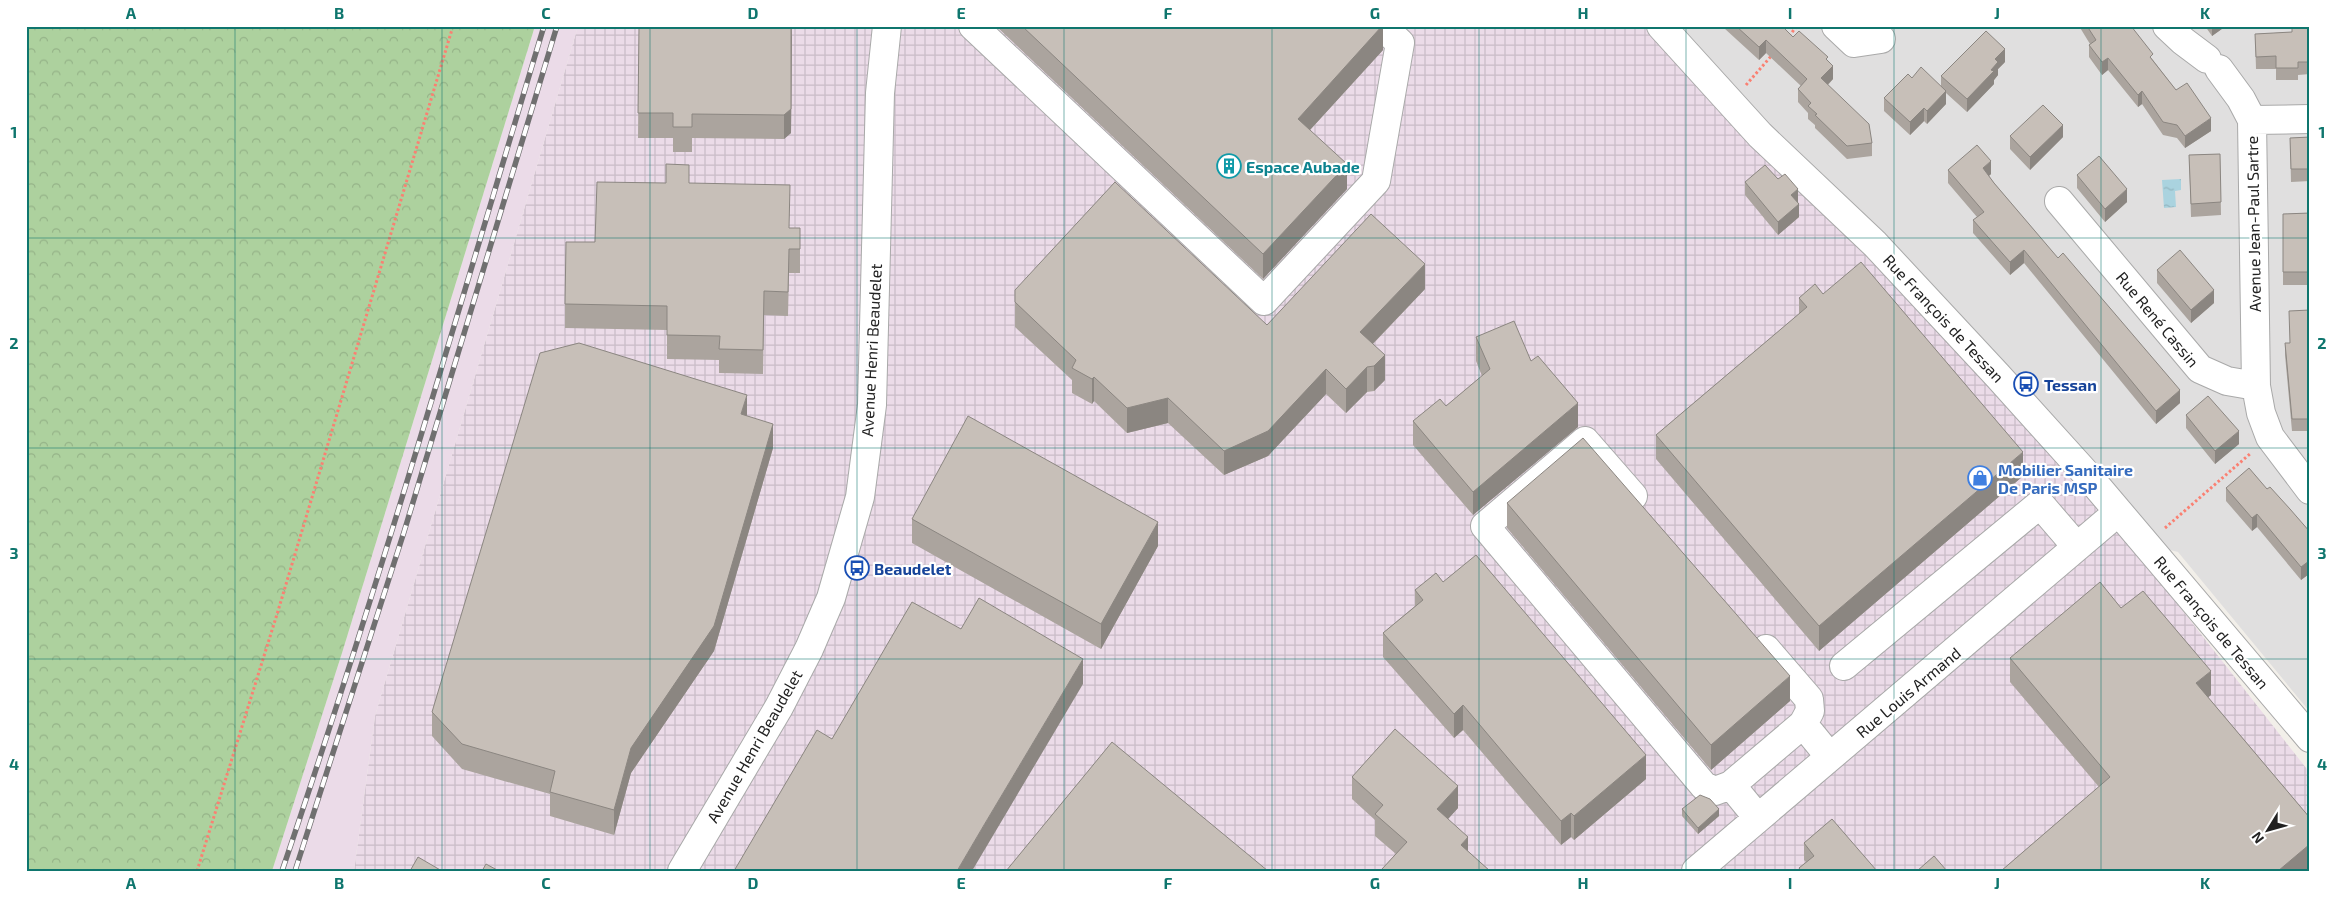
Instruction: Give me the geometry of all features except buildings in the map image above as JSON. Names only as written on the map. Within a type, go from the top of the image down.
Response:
[{"type":"street","name":"Avenue Henri Beaudelet","points":[[682,871],[779,707],[809,648],[831,598],[860,497],[872,405],[880,92],[887,26]]},
{"type":"street","points":[[973,26],[1264,301],[1376,181],[1400,42],[1382,26]]},
{"type":"street","name":"Rue François de Tessan","points":[[1662,26],[1760,134],[1875,244],[2004,382],[2146,544],[2310,738]]},
{"type":"street","points":[[1836,26],[1854,43],[1881,39]]},
{"type":"street","points":[[2167,26],[2183,42],[2213,64],[2241,99],[2252,120]]},
{"type":"street","name":"Avenue Jean-Paul Sartre","points":[[2256,386],[2252,120],[2310,119]]},
{"type":"street","name":"Rue René Cassin","points":[[2059,201],[2200,369],[2227,382],[2256,386]]},
{"type":"street","points":[[2256,386],[2261,413],[2270,437],[2310,490]]},
{"type":"street","points":[[1649,514],[1585,441],[1485,526],[1704,786],[1715,791],[1731,785],[1803,724],[1810,711],[1809,699],[1752,632]]},
{"type":"street","points":[[1844,666],[2040,504],[2077,547]]},
{"type":"street","name":"Rue Louis Armand","points":[[1696,871],[2118,512]]},
{"type":"street","points":[[1803,724],[1830,757]]},
{"type":"street","points":[[1731,785],[1758,818]]},
{"type":"path","points":[[197,871],[278,612],[453,26]]},
{"type":"path","points":[[1785,40],[1797,26]]},
{"type":"path","points":[[1731,103],[1779,47]]},
{"type":"path","points":[[2146,544],[2270,437]]},
{"type":"shaded area","points":[[535,26],[578,26],[375,716],[354,871],[272,871],[342,653]]},
{"type":"shaded area","points":[[578,26],[1661,26],[1875,244],[2153,573],[2310,773],[2310,871],[354,871],[375,716]]},
{"type":"shaded area","points":[[1661,26],[2310,26],[2310,712],[2178,552],[2146,544]]},
{"type":"green space","points":[[26,26],[535,26],[342,653],[272,871],[26,871]]},
{"type":"water","points":[[2181,179],[2181,190],[2175,191],[2176,207],[2164,208],[2162,180]]},
{"type":"railway","points":[[282,871],[384,555],[544,26]]},
{"type":"railway","points":[[295,871],[404,532],[557,26]]},
{"type":"place","name":"Espace Aubade","points":[[1229,166]]},
{"type":"place","name":"Tessan","points":[[2026,384]]},
{"type":"place","name":"Mobilier Sanitaire De Paris MSP","points":[[1980,478]]},
{"type":"place","name":"Beaudelet","points":[[857,568]]}]
